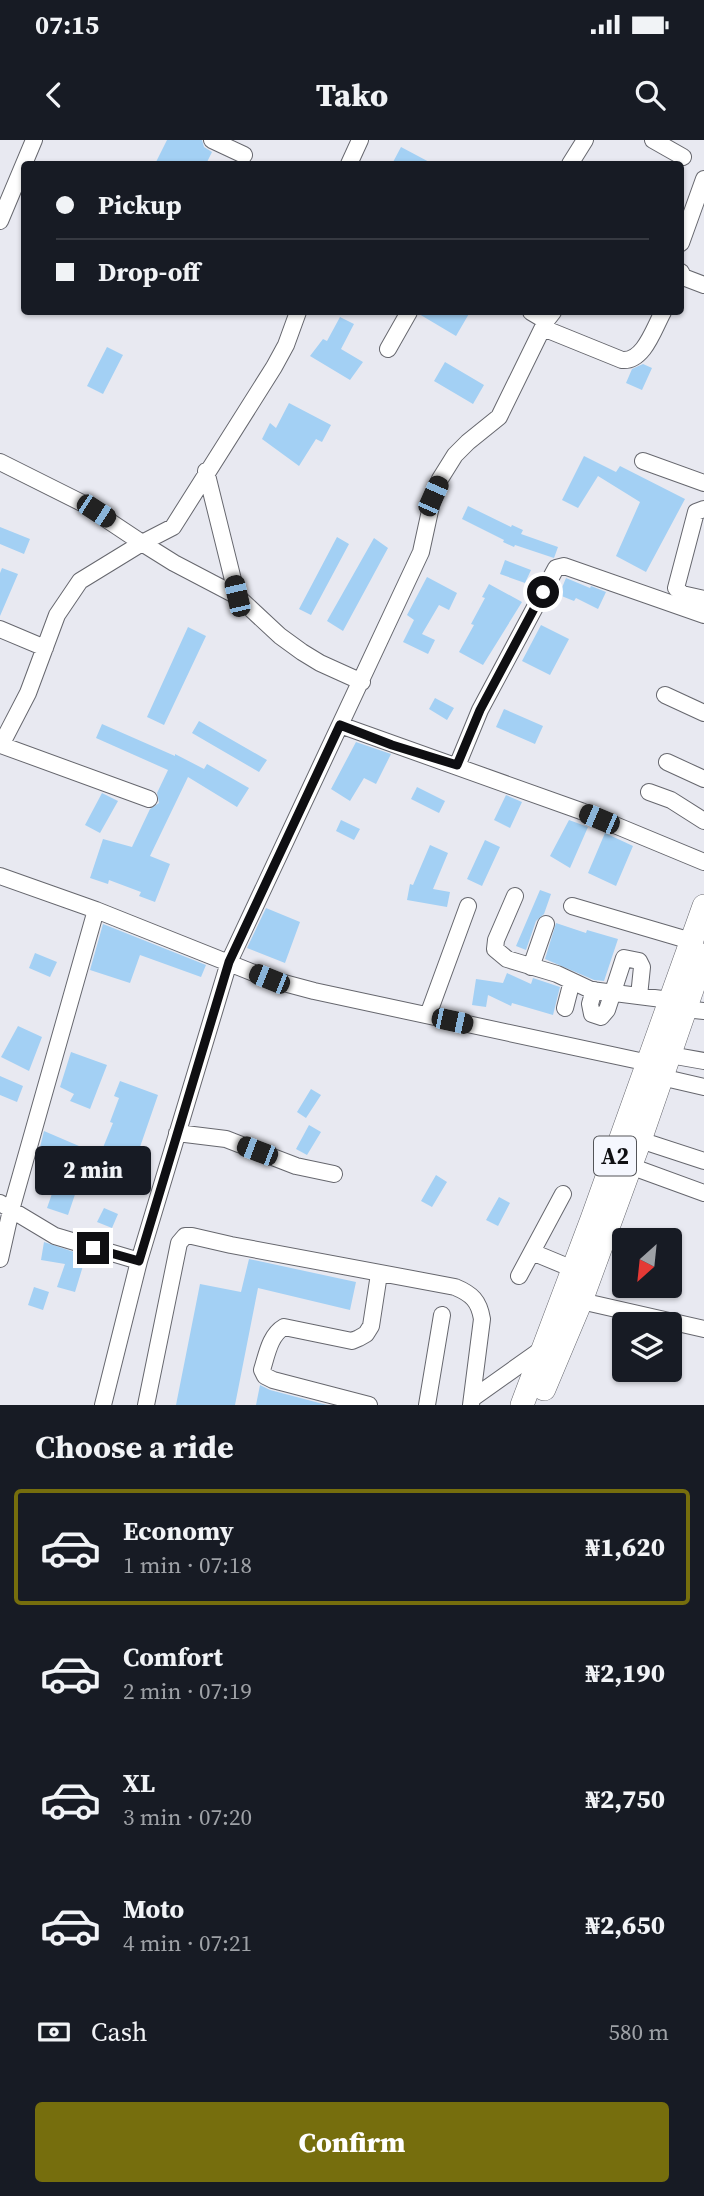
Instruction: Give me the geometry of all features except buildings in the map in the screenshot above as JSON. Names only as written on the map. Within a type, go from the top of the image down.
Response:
[{"type":"highway","name":"A2","points":[[687,1007],[704,906]]},
{"type":"highway","name":"A2","points":[[522,1405],[573,1269],[660,1065],[698,985],[698,948]]},
{"type":"highway","name":"A2","points":[[538,1405],[640,1140],[660,1065]]},
{"type":"street","points":[[25,161],[34,140]]},
{"type":"street","points":[[212,140],[244,155]]},
{"type":"street","points":[[350,161],[360,140]]},
{"type":"street","points":[[572,161],[585,140]]},
{"type":"street","points":[[653,140],[683,157]]},
{"type":"street","points":[[0,221],[21,171]]},
{"type":"street","points":[[684,235],[704,179]]},
{"type":"street","points":[[684,277],[704,285]]},
{"type":"street","points":[[149,799],[0,747],[29,693],[57,615],[80,581],[173,527],[280,356],[297,315]]},
{"type":"street","points":[[388,349],[407,315]]},
{"type":"street","points":[[103,1405],[139,1261],[229,962],[421,552],[433,496],[440,480],[468,442],[499,417],[547,320],[622,360],[630,361],[639,355],[661,315]]},
{"type":"street","points":[[643,461],[704,483]]},
{"type":"street","points":[[0,462],[82,503],[174,563],[237,596],[280,636],[302,652],[362,682]]},
{"type":"street","points":[[206,471],[237,596]]},
{"type":"street","points":[[704,509],[696,512],[676,589],[682,594],[704,599]]},
{"type":"street","points":[[457,765],[480,710],[556,568],[564,566],[704,615]]},
{"type":"street","points":[[0,629],[45,648]]},
{"type":"street","points":[[665,695],[704,713]]},
{"type":"street","points":[[340,725],[581,811],[704,862]]},
{"type":"street","points":[[667,762],[704,779]]},
{"type":"street","points":[[649,792],[664,796],[704,821]]},
{"type":"street","points":[[0,876],[96,910],[269,979],[660,1065],[704,1087]]},
{"type":"street","points":[[515,896],[496,940],[495,948],[507,959],[557,974],[594,990],[639,996],[687,1007]]},
{"type":"street","points":[[428,1015],[468,906]]},
{"type":"street","points":[[572,906],[698,948]]},
{"type":"street","points":[[0,1259],[5,1206],[96,910]]},
{"type":"street","points":[[531,967],[546,925]]},
{"type":"street","points":[[594,990],[590,1004],[595,1016],[604,1015],[624,958],[639,961],[642,967],[639,996]]},
{"type":"street","points":[[565,1008],[572,981]]},
{"type":"street","points":[[660,1065],[704,1061]]},
{"type":"street","points":[[177,1133],[226,1139],[296,1166],[334,1174]]},
{"type":"street","points":[[640,1140],[704,1161]]},
{"type":"street","points":[[630,1166],[704,1193]]},
{"type":"street","points":[[519,1276],[563,1194]]},
{"type":"street","points":[[5,1206],[55,1236],[139,1261]]},
{"type":"street","points":[[146,1405],[177,1251],[185,1236],[455,1287],[474,1297],[480,1307],[482,1319],[472,1402]]},
{"type":"street","points":[[532,1252],[573,1269]]},
{"type":"street","points":[[369,1405],[273,1380],[265,1376],[262,1370],[273,1338],[277,1331],[285,1327],[352,1341],[366,1334],[371,1326],[379,1274]]},
{"type":"street","points":[[580,1301],[704,1329]]},
{"type":"street","points":[[427,1405],[442,1315]]},
{"type":"street","points":[[472,1402],[543,1349]]},
{"type":"route","points":[[93,1248],[139,1261],[229,962],[340,725],[357,729],[392,745],[457,765],[480,710],[543,592]]}]
